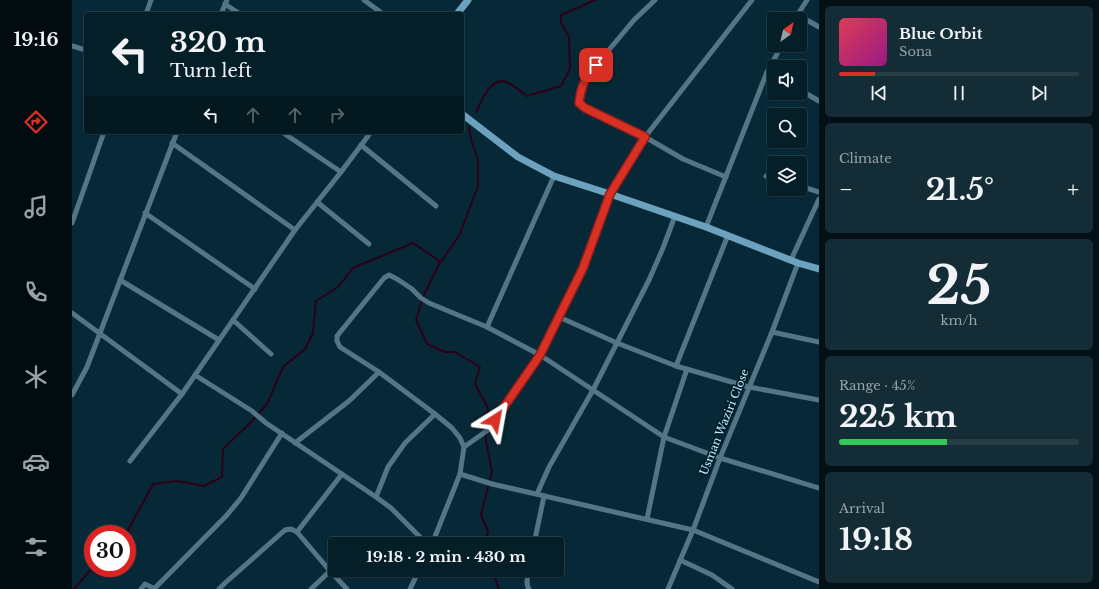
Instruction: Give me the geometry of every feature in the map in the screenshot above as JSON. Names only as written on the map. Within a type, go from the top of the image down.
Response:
[{"type":"street","points":[[147,12],[151,0]]},
{"type":"street","points":[[364,0],[379,12]]},
{"type":"street","points":[[459,12],[468,0]]},
{"type":"street","points":[[655,0],[634,20],[587,76],[580,91],[579,103],[585,108],[645,137],[683,159],[726,177]]},
{"type":"street","points":[[464,447],[488,430],[540,355],[583,268],[610,194],[645,137],[752,0]]},
{"type":"street","points":[[799,12],[807,0]]},
{"type":"street","points":[[223,12],[226,2],[238,12]]},
{"type":"street","points":[[807,22],[819,27]]},
{"type":"street","points":[[72,46],[84,49]]},
{"type":"street","points":[[706,227],[767,74]]},
{"type":"street","points":[[807,94],[819,101]]},
{"type":"street","points":[[464,116],[518,157],[554,176],[675,216],[798,263],[819,269]]},
{"type":"street","points":[[72,224],[103,134]]},
{"type":"street","points":[[72,395],[86,368],[100,334],[176,134]]},
{"type":"street","points":[[285,134],[342,172]]},
{"type":"street","points":[[130,461],[182,394],[295,230],[342,172],[369,134]]},
{"type":"street","points":[[172,143],[295,230]]},
{"type":"street","points":[[361,145],[436,206]]},
{"type":"street","points":[[487,327],[554,176]]},
{"type":"street","points":[[807,188],[819,192]]},
{"type":"street","points":[[791,260],[819,199]]},
{"type":"street","points":[[317,202],[369,244]]},
{"type":"street","points":[[145,213],[255,289]]},
{"type":"street","points":[[538,494],[549,468],[593,390],[649,280],[675,216]]},
{"type":"street","points":[[676,366],[728,235]]},
{"type":"street","name":"Usman Waziri Close","points":[[668,589],[772,332],[798,263]]},
{"type":"street","points":[[435,537],[460,474],[464,447],[460,438],[452,428],[435,414],[379,372],[340,347],[337,341],[337,336],[384,278],[389,276],[397,279],[412,289],[421,298],[429,303],[487,327],[540,355],[664,437],[720,458],[819,488]]},
{"type":"street","points":[[120,280],[219,340]]},
{"type":"street","points":[[72,313],[182,394]]},
{"type":"street","points":[[559,317],[617,343],[687,370],[749,387],[819,400]]},
{"type":"street","points":[[233,320],[271,354]]},
{"type":"street","points":[[772,332],[819,342]]},
{"type":"street","points":[[647,519],[664,437],[687,370]]},
{"type":"street","points":[[296,443],[349,401],[379,372]]},
{"type":"street","points":[[194,375],[252,411],[266,423],[376,497],[391,508],[420,537]]},
{"type":"street","points":[[376,497],[388,467],[405,443],[435,414]]},
{"type":"street","points":[[141,589],[145,584],[155,589],[227,515],[241,498],[282,433]]},
{"type":"street","points":[[297,532],[342,474]]},
{"type":"street","points":[[460,474],[492,484],[693,530],[819,582]]},
{"type":"street","points":[[535,537],[544,496]]},
{"type":"street","points":[[219,589],[285,530],[291,529],[297,532],[328,569]]},
{"type":"street","points":[[680,560],[712,575],[732,589]]},
{"type":"street","points":[[311,589],[328,573]]},
{"type":"street","points":[[336,577],[347,589]]},
{"type":"street","points":[[410,589],[416,577]]},
{"type":"street","points":[[528,577],[527,587],[529,589]]},
{"type":"waterway","points":[[476,112],[491,86],[501,81],[512,85],[527,96],[561,86],[570,69],[569,37],[561,22],[561,15],[595,0]]},
{"type":"waterway","points":[[131,525],[153,484],[177,481],[204,486],[222,477],[223,449],[267,404],[283,367],[305,349],[313,333],[316,301],[338,287],[353,268],[413,243],[441,262],[460,234],[478,186],[478,160],[471,140],[469,127]]},
{"type":"waterway","points":[[440,262],[423,297],[416,320],[427,344],[445,352],[455,352],[480,367],[475,384],[488,408],[485,425],[486,441],[492,472],[481,515],[488,531],[487,537]]},
{"type":"waterway","points":[[74,589],[84,577]]},
{"type":"waterway","points":[[495,577],[499,589]]},
{"type":"route","points":[[495,420],[540,355],[583,268],[610,194],[645,137],[585,108],[579,103],[580,91],[587,76],[596,65]]}]
